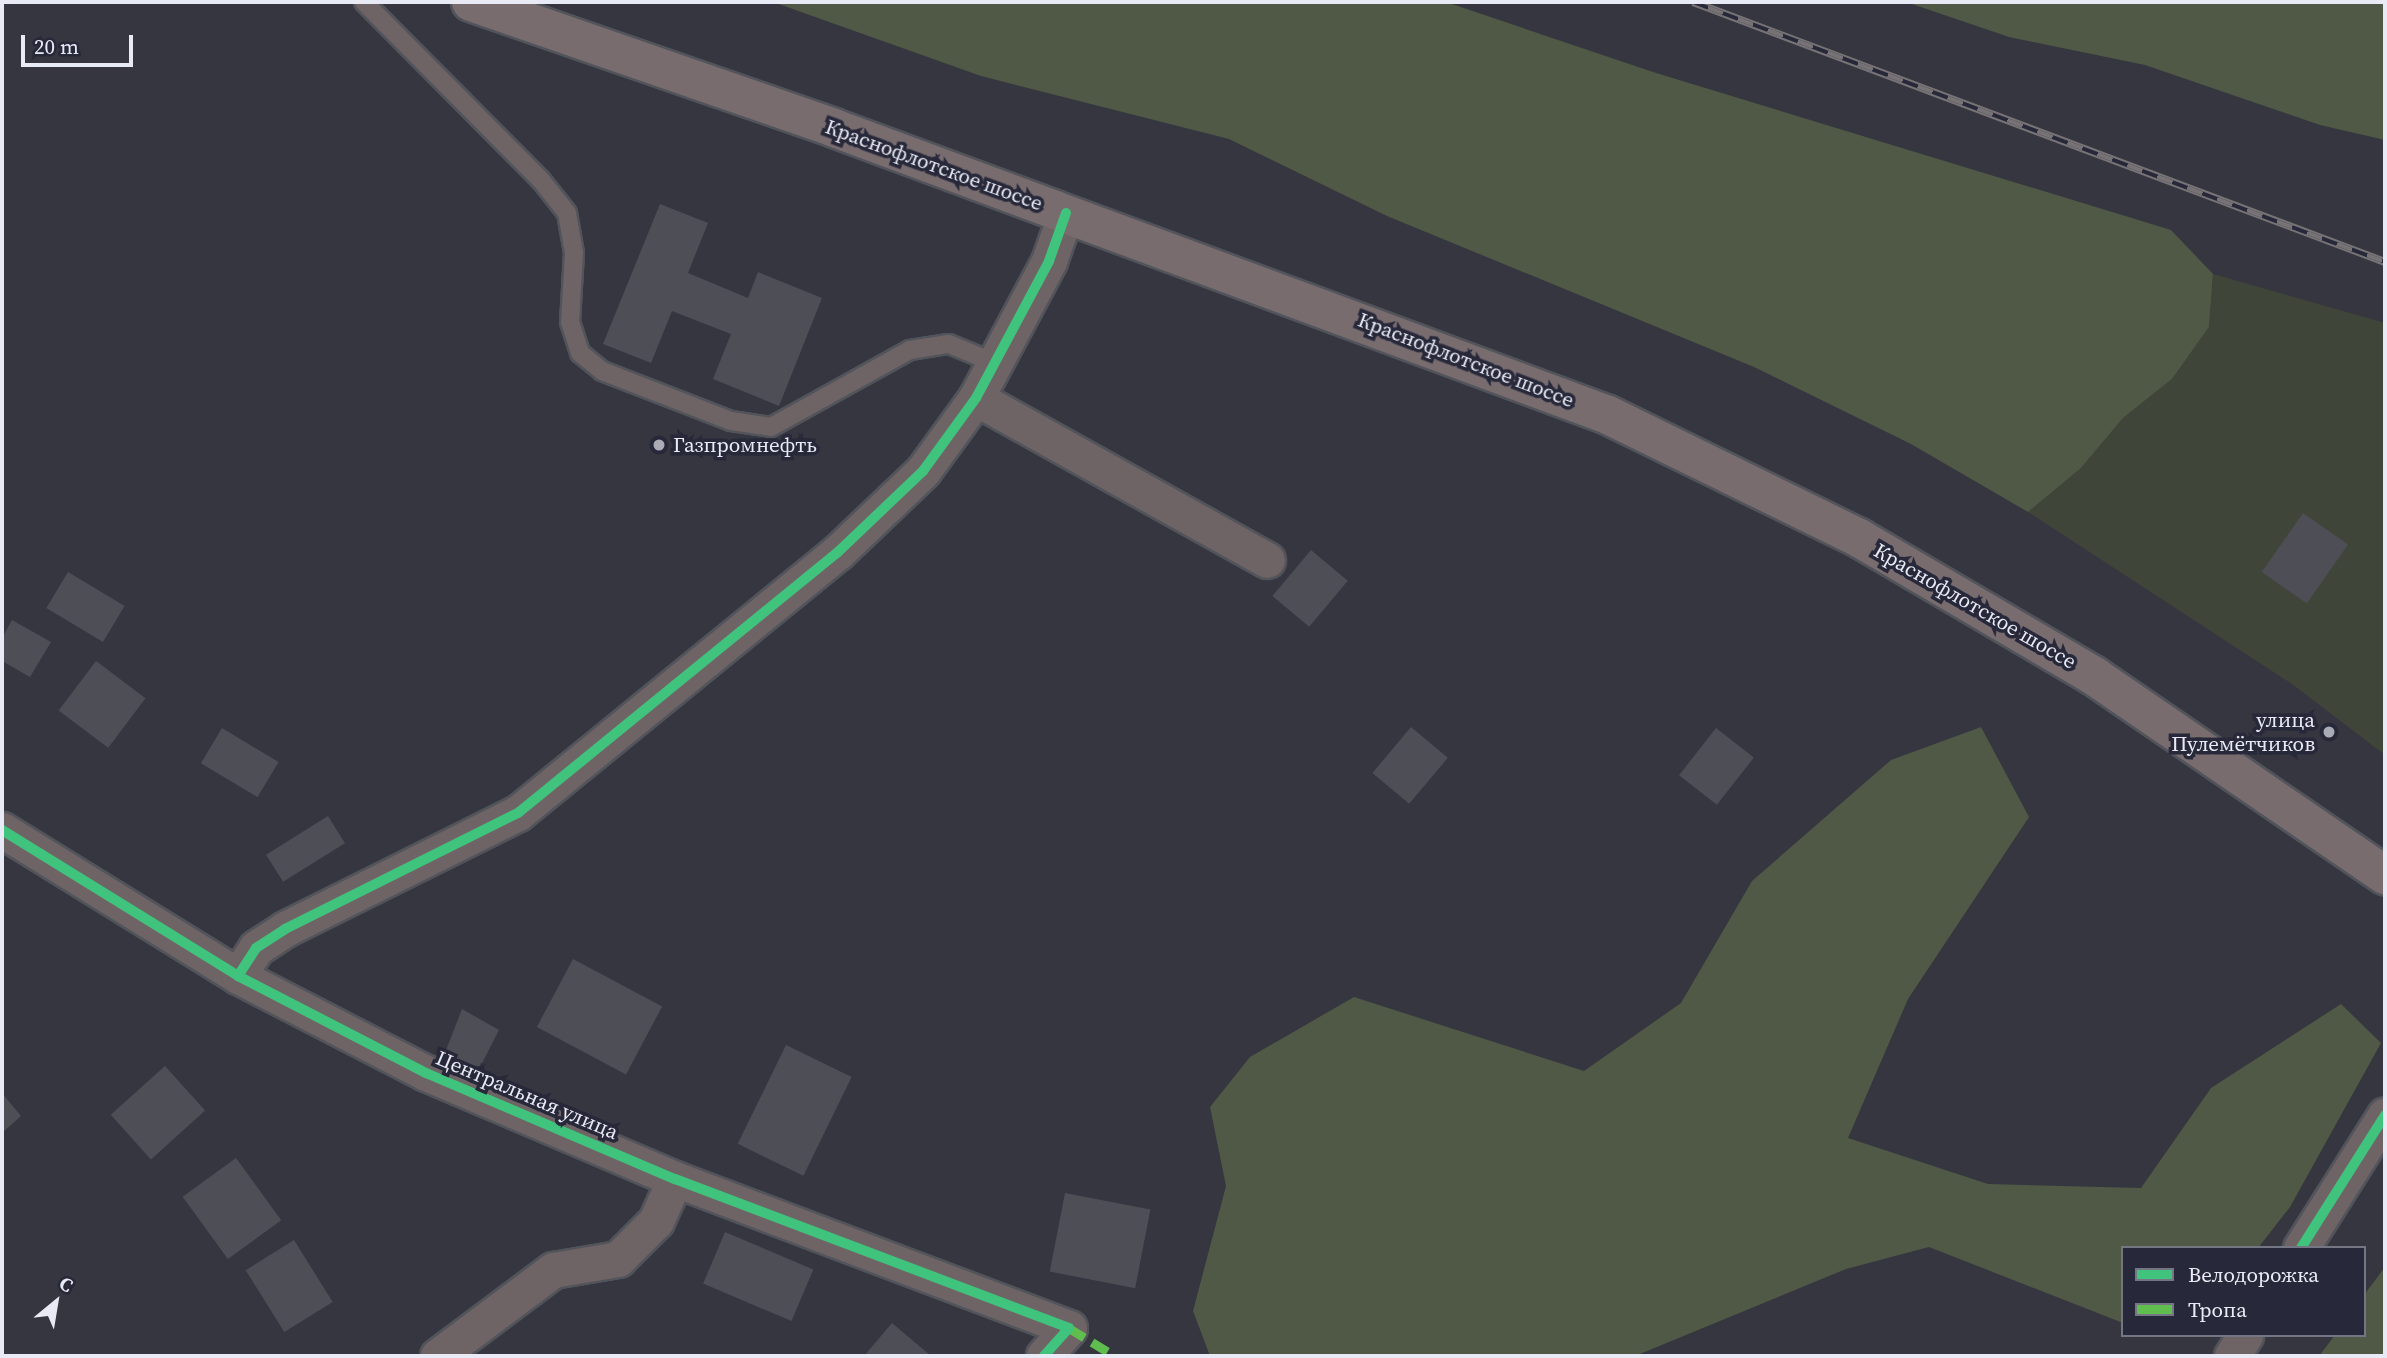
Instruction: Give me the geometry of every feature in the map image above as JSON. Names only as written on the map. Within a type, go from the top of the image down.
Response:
[{"type":"main road","name":"Краснофлотское шоссе","points":[[480,3],[655,63],[1066,213],[1608,415],[1846,532],[2094,676],[2385,875]]},
{"type":"street","points":[[238,976],[256,948],[285,929],[518,813],[837,553],[923,471],[975,398],[1049,261],[1066,213]]},
{"type":"street","points":[[975,398],[1267,560]]},
{"type":"street","name":"Центральная улица","points":[[2,830],[238,976],[426,1073],[675,1178],[1069,1328],[1045,1356]]},
{"type":"street","points":[[2302,1246],[2385,1115]]},
{"type":"street","points":[[438,1356],[553,1270],[618,1259],[656,1221],[675,1178]]},
{"type":"street","points":[[2232,1356],[2244,1337]]},
{"type":"lane","points":[[364,2],[540,179],[566,213],[574,253],[570,322],[580,353],[602,371],[731,421],[771,427],[910,349],[949,344],[996,363]]},
{"type":"green space","points":[[773,2],[1446,2],[1653,72],[2171,230],[2213,274],[2209,327],[2172,379],[2123,418],[2081,468],[2028,512],[1911,444],[1754,367],[1387,216],[1229,139],[981,76]]},
{"type":"green space","points":[[1906,2],[2385,2],[2385,140],[2320,125],[2145,65],[2009,37]]},
{"type":"green space","points":[[2213,274],[2385,323],[2385,755],[2292,684],[2028,512],[2081,468],[2123,418],[2172,379],[2209,327]]},
{"type":"green space","points":[[1981,727],[2029,817],[1908,999],[1848,1138],[1988,1184],[2141,1188],[2211,1088],[2341,1004],[2381,1043],[2290,1207],[2260,1246],[2121,1246],[2121,1322],[1929,1247],[1846,1269],[1635,1356],[1210,1356],[1193,1311],[1226,1186],[1210,1107],[1250,1057],[1354,997],[1584,1071],[1681,1003],[1752,881],[1891,760]]},
{"type":"green space","points":[[2385,1267],[2385,1356],[2319,1356],[2333,1337],[2366,1337],[2366,1292]]},
{"type":"building","points":[[660,204],[708,223],[688,273],[748,298],[758,272],[822,298],[779,406],[713,379],[731,334],[672,311],[651,363],[603,344]]},
{"type":"building","points":[[2303,513],[2348,545],[2307,604],[2262,572]]},
{"type":"building","points":[[1311,550],[1348,581],[1309,627],[1272,596]]},
{"type":"building","points":[[68,572],[125,606],[103,642],[46,608]]},
{"type":"building","points":[[12,620],[51,642],[30,677],[2,661],[2,638]]},
{"type":"building","points":[[96,661],[146,698],[108,748],[59,711]]},
{"type":"building","points":[[1411,727],[1448,758],[1409,804],[1372,773]]},
{"type":"building","points":[[222,728],[279,762],[257,797],[201,763]]},
{"type":"building","points":[[1716,728],[1754,758],[1717,805],[1679,775]]},
{"type":"building","points":[[328,816],[345,843],[283,882],[266,855]]},
{"type":"building","points":[[573,959],[662,1006],[626,1074],[537,1027]]},
{"type":"building","points":[[462,1009],[499,1030],[475,1077],[443,1058]]},
{"type":"building","points":[[786,1045],[852,1077],[803,1176],[738,1144]]},
{"type":"building","points":[[165,1066],[205,1111],[151,1159],[111,1115]]},
{"type":"building","points":[[2,1093],[21,1116],[2,1133]]},
{"type":"building","points":[[236,1158],[281,1220],[228,1259],[183,1197]]},
{"type":"building","points":[[1065,1193],[1150,1210],[1135,1288],[1050,1272]]},
{"type":"building","points":[[725,1232],[813,1270],[791,1321],[703,1284]]},
{"type":"building","points":[[294,1240],[333,1302],[284,1332],[246,1270]]},
{"type":"building","points":[[892,1323],[931,1356],[864,1356]]},
{"type":"railway","points":[[1693,2],[2385,262]]},
{"type":"marked path","points":[[1069,1328],[1115,1356]]},
{"type":"cycle path","points":[[238,976],[256,948],[285,929],[518,813],[837,553],[923,471],[976,398],[1049,261],[1066,213]]},
{"type":"cycle path","points":[[2,830],[238,976],[426,1073],[675,1179],[1069,1328],[1044,1356]]},
{"type":"cycle path","points":[[2302,1246],[2385,1115]]},
{"type":"place","name":"Газпромнефть","points":[[659,445]]},
{"type":"place","name":"улица Пулемётчиков","points":[[2329,732]]}]
